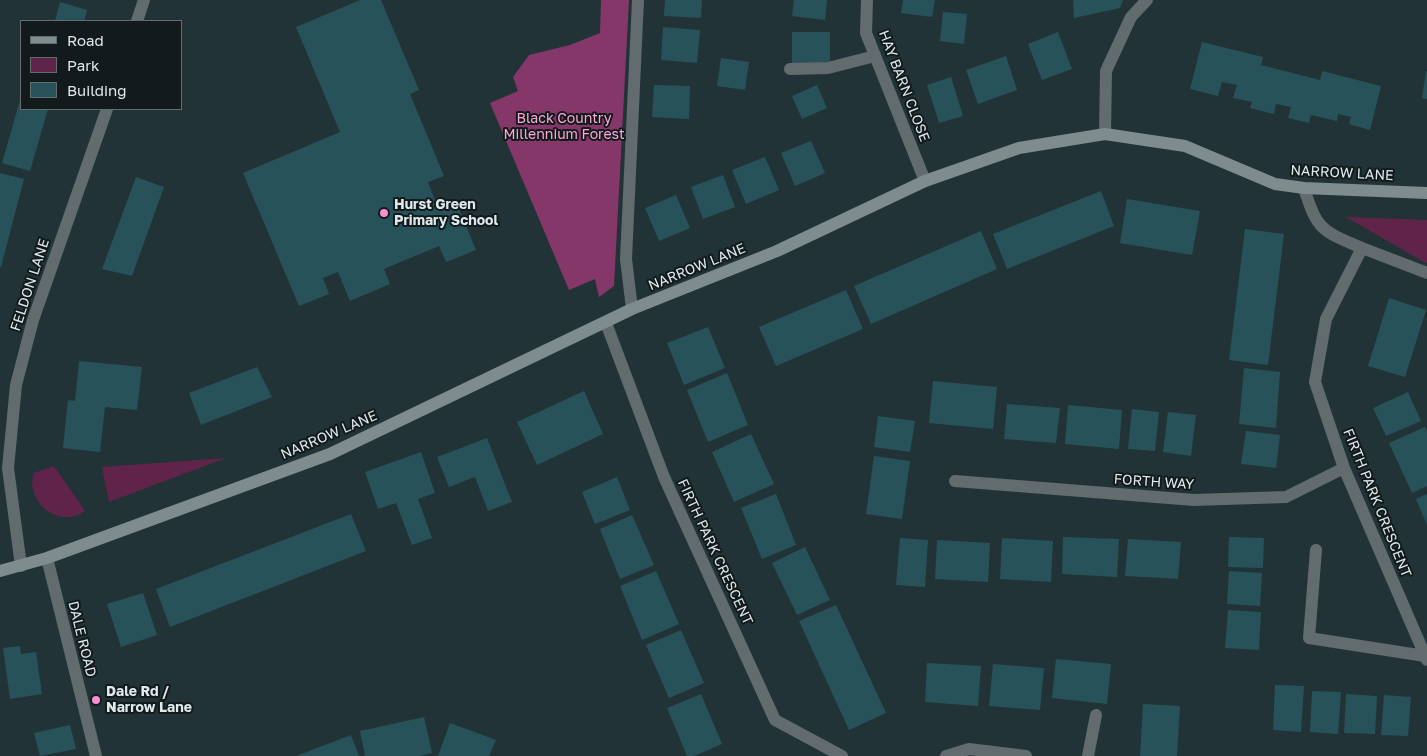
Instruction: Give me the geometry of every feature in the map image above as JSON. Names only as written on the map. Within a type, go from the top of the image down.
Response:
[{"type":"main road","name":"NARROW LANE","points":[[0,571],[47,558],[330,454],[632,309],[777,251],[925,181],[1019,148],[1105,134],[1185,146],[1275,184],[1304,188],[1427,193]]},
{"type":"street","points":[[137,20],[144,0]]},
{"type":"street","points":[[632,309],[626,259],[638,0]]},
{"type":"street","name":"HAY BARN CLOSE","points":[[867,0],[866,33],[925,181]]},
{"type":"street","points":[[1105,134],[1106,71],[1132,18],[1147,0]]},
{"type":"street","points":[[790,69],[828,68],[875,56]]},
{"type":"street","name":"FELDON LANE","points":[[21,566],[8,468],[16,385],[33,320],[107,110]]},
{"type":"street","points":[[1304,188],[1312,215],[1328,234],[1427,273]]},
{"type":"street","name":"FIRTH PARK CRESCENT","points":[[1362,248],[1326,319],[1315,382],[1344,468],[1426,658]]},
{"type":"street","name":"FIRTH PARK CRESCENT","points":[[606,323],[664,477],[775,720],[842,756]]},
{"type":"street","name":"FORTH WAY","points":[[956,481],[1203,500],[1286,497],[1344,468]]},
{"type":"street","name":"FIRTH PARK CRESCENT","points":[[1316,550],[1308,638],[1426,658]]},
{"type":"street","name":"DALE ROAD","points":[[47,558],[96,756]]},
{"type":"street","points":[[1088,756],[1096,715]]},
{"type":"street","points":[[946,756],[969,749],[1026,756]]},
{"type":"green space","name":"Black Country Millennium Forest","points":[[601,0],[629,0],[614,286],[599,297],[595,279],[569,290],[490,103],[518,91],[513,77],[529,55],[570,45],[600,33]]},
{"type":"green space","points":[[1346,217],[1427,220],[1427,263],[1424,262]]},
{"type":"green space","points":[[226,458],[109,502],[102,467]]},
{"type":"green space","points":[[54,466],[85,511],[75,516],[65,517],[55,515],[39,503],[34,494],[32,484],[34,473]]},
{"type":"building","points":[[360,0],[381,0],[419,90],[410,94],[444,176],[428,182],[437,206],[455,199],[476,250],[446,262],[439,246],[384,269],[390,284],[350,301],[338,272],[323,278],[329,294],[299,306],[243,173],[340,132],[296,27]]},
{"type":"building","points":[[665,0],[702,0],[701,18],[664,16]]},
{"type":"building","points":[[794,0],[827,0],[825,20],[792,16]]},
{"type":"building","points":[[903,0],[935,0],[932,17],[901,13]]},
{"type":"building","points":[[1073,0],[1123,0],[1120,8],[1074,18]]},
{"type":"building","points":[[60,2],[87,10],[84,20],[55,20]]},
{"type":"building","points":[[943,12],[967,14],[964,44],[940,41]]},
{"type":"building","points":[[663,27],[700,30],[697,63],[661,60]]},
{"type":"building","points":[[792,32],[830,32],[830,65],[792,65]]},
{"type":"building","points":[[1058,32],[1072,69],[1042,80],[1028,44]]},
{"type":"building","points":[[1202,42],[1263,57],[1261,65],[1320,80],[1322,71],[1381,86],[1370,130],[1349,124],[1351,117],[1338,114],[1337,121],[1311,115],[1309,123],[1288,118],[1291,107],[1276,104],[1274,114],[1250,108],[1252,102],[1233,98],[1237,85],[1222,82],[1218,96],[1190,89]]},
{"type":"building","points":[[1006,56],[1017,90],[978,104],[966,70]]},
{"type":"building","points":[[721,58],[749,62],[745,90],[717,86]]},
{"type":"building","points":[[1427,71],[1427,99],[1422,98]]},
{"type":"building","points":[[951,77],[963,116],[939,123],[927,85]]},
{"type":"building","points":[[654,85],[690,86],[689,119],[652,117]]},
{"type":"building","points":[[817,85],[827,108],[802,119],[792,96]]},
{"type":"building","points":[[20,100],[20,110],[48,110],[30,171],[2,163]]},
{"type":"building","points":[[811,141],[825,173],[795,186],[781,153]]},
{"type":"building","points":[[765,157],[779,190],[746,204],[732,170]]},
{"type":"building","points":[[0,173],[24,179],[1,267],[0,267]]},
{"type":"building","points":[[723,175],[735,207],[703,219],[691,187]]},
{"type":"building","points":[[136,177],[164,187],[132,276],[102,269]]},
{"type":"building","points":[[1101,191],[1114,226],[1007,269],[993,234]]},
{"type":"building","points":[[676,195],[690,228],[659,241],[645,208]]},
{"type":"building","points":[[1127,199],[1200,211],[1192,255],[1120,243]]},
{"type":"building","points":[[1245,229],[1284,234],[1268,365],[1229,360]]},
{"type":"building","points":[[981,231],[997,269],[871,324],[854,286]]},
{"type":"building","points":[[846,290],[863,329],[776,366],[759,327]]},
{"type":"building","points":[[1389,298],[1426,310],[1405,377],[1368,366]]},
{"type":"building","points":[[708,327],[725,368],[684,385],[667,343]]},
{"type":"building","points":[[79,361],[142,367],[137,410],[105,407],[100,452],[63,448],[68,400],[75,401]]},
{"type":"building","points":[[257,367],[272,397],[201,425],[189,393]]},
{"type":"building","points":[[1244,368],[1280,372],[1276,428],[1239,424]]},
{"type":"building","points":[[727,373],[748,425],[708,442],[687,390]]},
{"type":"building","points":[[933,381],[997,387],[993,429],[929,423]]},
{"type":"building","points":[[584,391],[603,434],[537,465],[517,422]]},
{"type":"building","points":[[1408,392],[1421,421],[1386,436],[1373,408]]},
{"type":"building","points":[[1007,404],[1060,408],[1056,443],[1004,439]]},
{"type":"building","points":[[1068,405],[1122,410],[1119,449],[1065,444]]},
{"type":"building","points":[[1132,409],[1159,412],[1155,451],[1128,449]]},
{"type":"building","points":[[1168,412],[1196,415],[1191,456],[1163,452]]},
{"type":"building","points":[[878,416],[915,421],[910,452],[874,447]]},
{"type":"building","points":[[1425,427],[1427,432],[1427,486],[1412,493],[1389,443]]},
{"type":"building","points":[[1246,431],[1280,435],[1276,468],[1241,464]]},
{"type":"building","points":[[751,434],[774,484],[734,502],[712,452]]},
{"type":"building","points":[[487,438],[512,502],[488,511],[475,477],[449,487],[437,457]]},
{"type":"building","points":[[421,452],[435,493],[418,499],[432,538],[412,545],[396,503],[378,509],[365,472]]},
{"type":"building","points":[[874,456],[910,461],[902,519],[866,514]]},
{"type":"building","points":[[617,477],[630,510],[595,524],[582,492]]},
{"type":"building","points":[[776,494],[796,545],[762,559],[741,508]]},
{"type":"building","points":[[1427,494],[1427,525],[1416,499]]},
{"type":"building","points":[[351,514],[366,551],[170,627],[156,589]]},
{"type":"building","points":[[632,515],[654,565],[620,579],[600,529]]},
{"type":"building","points":[[1063,537],[1119,539],[1117,577],[1062,574]]},
{"type":"building","points":[[1229,537],[1264,538],[1263,568],[1228,567]]},
{"type":"building","points":[[900,538],[928,540],[925,587],[896,585]]},
{"type":"building","points":[[1002,538],[1053,541],[1051,582],[1000,579]]},
{"type":"building","points":[[1128,539],[1181,542],[1178,579],[1125,576]]},
{"type":"building","points":[[937,540],[990,543],[988,582],[935,579]]},
{"type":"building","points":[[805,547],[830,600],[797,615],[772,563]]},
{"type":"building","points":[[656,571],[679,624],[642,640],[620,586]]},
{"type":"building","points":[[1229,571],[1262,573],[1260,606],[1227,604]]},
{"type":"building","points":[[143,593],[157,635],[121,647],[107,604]]},
{"type":"building","points":[[836,605],[886,713],[849,730],[799,621]]},
{"type":"building","points":[[1228,610],[1261,612],[1259,650],[1225,648]]},
{"type":"building","points":[[681,630],[704,683],[669,698],[646,645]]},
{"type":"building","points":[[20,646],[21,654],[36,652],[42,694],[10,699],[3,648]]},
{"type":"building","points":[[1056,659],[1111,664],[1107,704],[1052,698]]},
{"type":"building","points":[[927,663],[981,666],[978,706],[925,702]]},
{"type":"building","points":[[993,664],[1044,668],[1040,710],[989,706]]},
{"type":"building","points":[[1275,685],[1304,686],[1301,732],[1273,730]]},
{"type":"building","points":[[1312,691],[1341,692],[1338,734],[1310,732]]},
{"type":"building","points":[[701,694],[722,744],[694,756],[687,756],[667,708]]},
{"type":"building","points":[[1346,694],[1377,696],[1375,734],[1344,733]]},
{"type":"building","points":[[1384,695],[1411,697],[1408,736],[1381,735]]},
{"type":"building","points":[[1143,704],[1180,706],[1177,756],[1140,756]]},
{"type":"building","points":[[424,717],[432,753],[420,756],[365,756],[360,731]]},
{"type":"building","points":[[450,723],[496,740],[489,756],[438,756]]},
{"type":"building","points":[[70,725],[76,749],[40,756],[34,733]]},
{"type":"building","points":[[351,735],[359,756],[296,756]]},
{"type":"place","name":"Hurst Green Primary School","points":[[384,213]]},
{"type":"place","name":"Dale Rd / Narrow Lane","points":[[96,700]]}]
